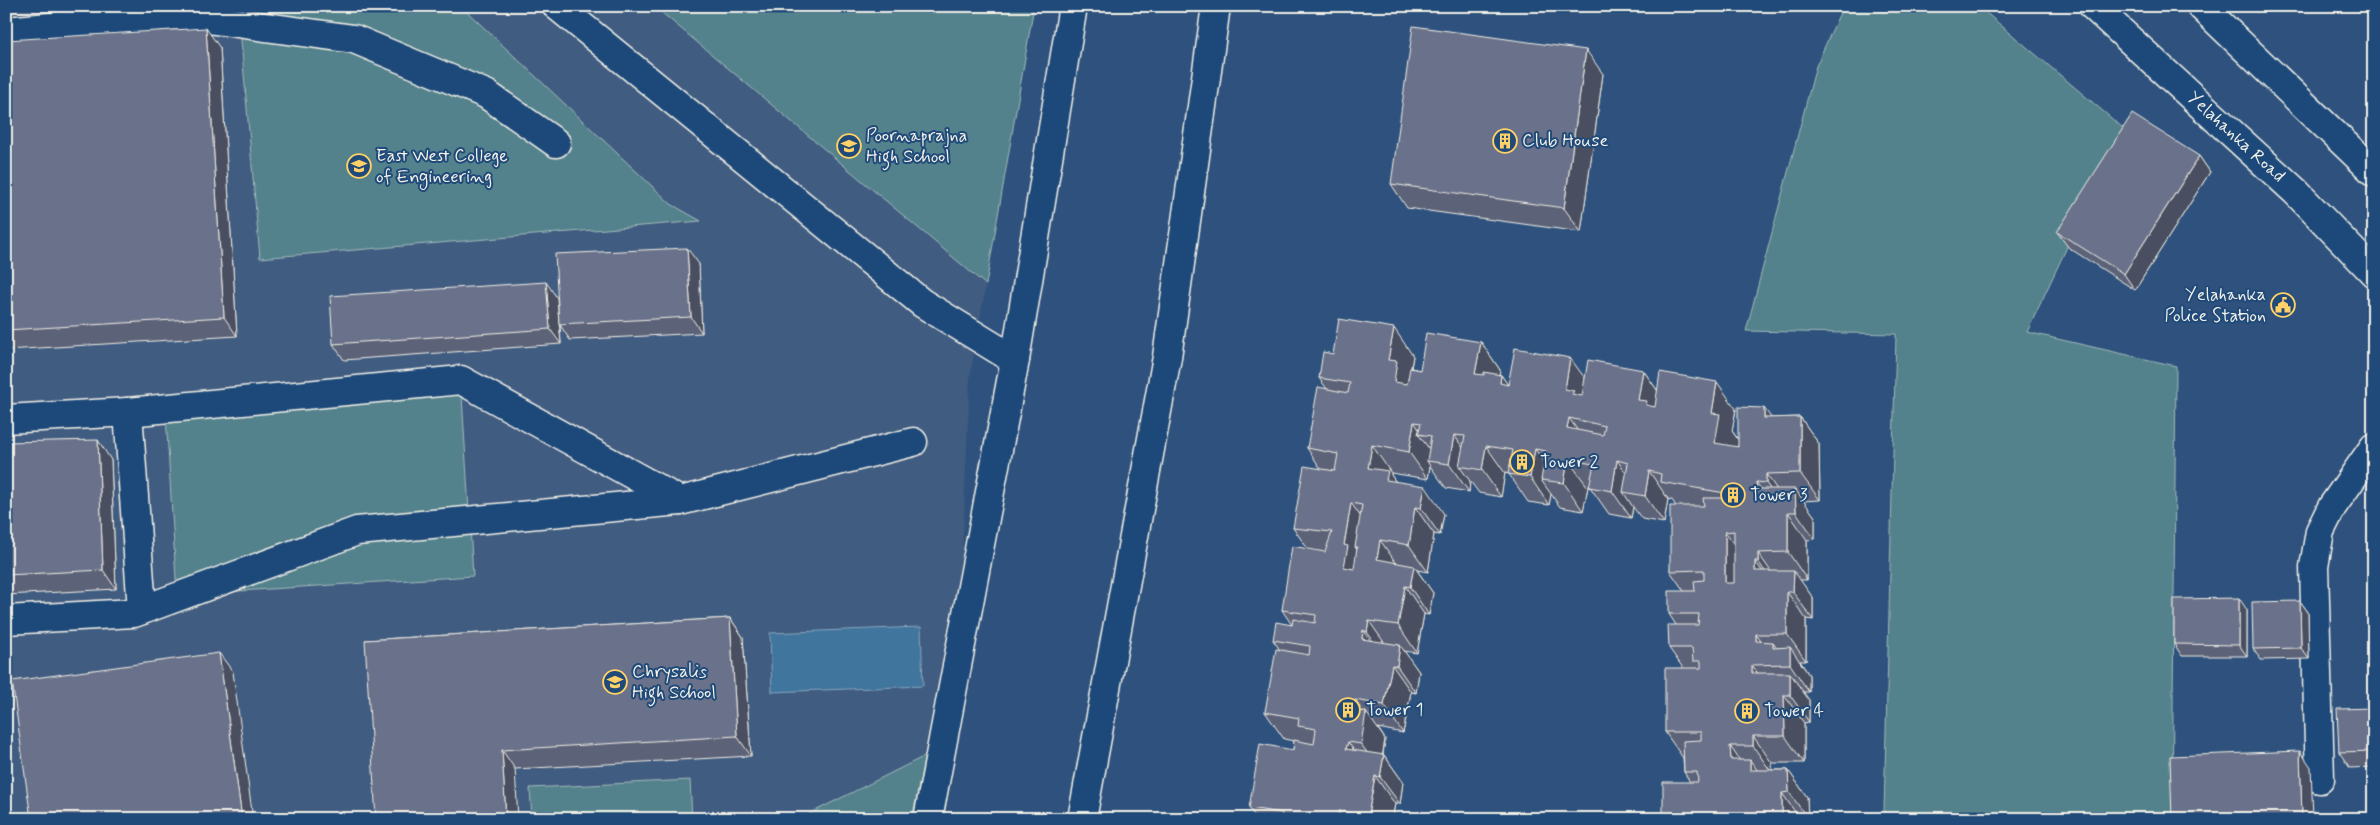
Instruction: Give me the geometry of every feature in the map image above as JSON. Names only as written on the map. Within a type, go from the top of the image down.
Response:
[{"type":"street","points":[[557,6],[922,303],[1015,360]]},
{"type":"street","points":[[928,819],[1015,360],[1073,6]]},
{"type":"street","points":[[1082,819],[1167,357],[1216,6]]},
{"type":"street","name":"Yelahanka Road","points":[[2093,6],[2296,192],[2374,273]]},
{"type":"street","points":[[2201,6],[2374,172]]},
{"type":"street","points":[[6,31],[178,15],[354,38],[486,94],[556,144]]},
{"type":"street","points":[[6,420],[128,412],[461,380],[680,501]]},
{"type":"street","points":[[128,412],[142,610]]},
{"type":"street","points":[[6,620],[134,614],[356,530],[680,501],[913,442]]},
{"type":"street","points":[[2320,779],[2314,567],[2320,531],[2332,507],[2374,447]]},
{"type":"shaded area","points":[[6,6],[1034,6],[970,377],[961,583],[925,756],[799,819],[6,819]]},
{"type":"shaded area","points":[[921,627],[923,686],[772,692],[770,633]]},
{"type":"green space","points":[[238,6],[461,6],[671,204],[701,221],[260,258]]},
{"type":"green space","points":[[654,6],[1034,6],[986,285]]},
{"type":"green space","points":[[1843,6],[1978,6],[2123,128],[2027,332],[2176,366],[2172,819],[1888,819],[1884,811],[1896,334],[1746,331],[1816,66]]},
{"type":"green space","points":[[461,380],[473,576],[177,595],[165,399]]},
{"type":"green space","points":[[925,756],[912,819],[799,819]]},
{"type":"green space","points":[[690,780],[692,819],[532,819],[530,788]]},
{"type":"building","name":"Club House","points":[[1413,26],[1586,50],[1564,208],[1391,184]]},
{"type":"building","points":[[206,28],[224,317],[6,330],[6,40]]},
{"type":"building","points":[[2132,114],[2199,156],[2124,274],[2057,232]]},
{"type":"building","points":[[687,248],[691,317],[559,324],[555,254]]},
{"type":"building","points":[[546,282],[550,329],[333,344],[330,296]]},
{"type":"building","points":[[1339,319],[1394,328],[1388,360],[1397,361],[1394,382],[1407,384],[1410,368],[1420,370],[1426,333],[1481,342],[1475,374],[1484,375],[1484,372],[1501,375],[1500,383],[1508,385],[1515,348],[1570,358],[1565,389],[1574,391],[1572,394],[1582,396],[1588,360],[1643,370],[1638,400],[1647,401],[1646,405],[1655,407],[1660,372],[1717,382],[1712,413],[1720,414],[1715,443],[1738,447],[1738,407],[1764,408],[1764,418],[1800,417],[1800,473],[1766,474],[1766,483],[1756,482],[1757,489],[1795,489],[1796,512],[1788,512],[1788,552],[1758,553],[1758,561],[1755,561],[1755,571],[1794,571],[1793,592],[1787,592],[1787,634],[1756,634],[1756,641],[1773,642],[1773,648],[1790,647],[1790,664],[1752,665],[1752,673],[1790,673],[1790,695],[1784,695],[1785,736],[1753,736],[1753,746],[1730,746],[1731,760],[1750,760],[1750,770],[1788,770],[1789,792],[1782,793],[1782,819],[1663,819],[1663,782],[1698,782],[1697,772],[1684,772],[1683,741],[1701,740],[1701,732],[1665,732],[1665,668],[1701,668],[1701,661],[1693,661],[1692,648],[1669,648],[1668,625],[1698,625],[1699,614],[1669,614],[1669,591],[1695,591],[1694,581],[1704,580],[1704,570],[1670,571],[1670,506],[1704,506],[1703,498],[1725,498],[1725,493],[1660,482],[1661,474],[1649,471],[1645,496],[1623,492],[1628,463],[1617,460],[1612,491],[1589,487],[1594,464],[1568,460],[1564,483],[1541,480],[1546,451],[1535,449],[1530,477],[1508,474],[1513,450],[1486,446],[1482,470],[1459,466],[1465,436],[1454,435],[1449,464],[1427,461],[1431,436],[1418,434],[1421,423],[1414,422],[1409,452],[1372,445],[1368,468],[1388,471],[1386,480],[1425,486],[1421,508],[1415,507],[1409,545],[1380,540],[1377,559],[1414,566],[1410,587],[1405,586],[1398,625],[1369,621],[1367,632],[1363,630],[1362,639],[1400,645],[1397,666],[1392,665],[1384,705],[1355,700],[1353,710],[1366,712],[1361,744],[1348,742],[1346,749],[1384,755],[1380,777],[1375,776],[1368,815],[1339,811],[1337,819],[1281,819],[1282,813],[1249,808],[1260,744],[1293,750],[1294,740],[1314,744],[1316,729],[1298,726],[1299,718],[1265,712],[1276,649],[1309,655],[1310,646],[1273,640],[1276,622],[1292,625],[1293,619],[1315,623],[1316,615],[1282,610],[1292,546],[1325,552],[1332,532],[1293,528],[1304,466],[1335,471],[1338,454],[1307,448],[1318,387],[1348,393],[1350,383],[1319,378],[1323,352],[1333,354]],"holes":[[[1569,418],[1605,426],[1603,435],[1567,428]],[[1351,503],[1362,505],[1355,547],[1357,547],[1354,569],[1344,567],[1348,546],[1344,545]],[[1734,531],[1734,583],[1725,583],[1725,532]]]},
{"type":"building","points":[[98,440],[103,570],[6,575],[6,442]]},
{"type":"building","points":[[2239,598],[2239,645],[2174,644],[2174,599]]},
{"type":"building","points":[[2300,601],[2301,648],[2253,649],[2252,602]]},
{"type":"building","points":[[730,618],[737,736],[502,750],[506,819],[376,819],[365,640]]},
{"type":"building","points":[[219,653],[242,819],[31,819],[12,681]]},
{"type":"building","points":[[2374,708],[2374,751],[2339,752],[2337,709]]},
{"type":"building","points":[[2300,751],[2302,819],[2172,819],[2170,756]]},
{"type":"place","name":"Club House","points":[[1505,141]]},
{"type":"place","name":"Poornaprajna High School","points":[[849,146]]},
{"type":"place","name":"East West College of Engineering","points":[[359,166]]},
{"type":"place","name":"Yelahanka Police Station","points":[[2283,305]]},
{"type":"place","name":"Tower 2","points":[[1522,462]]},
{"type":"place","name":"Tower 3","points":[[1733,495]]},
{"type":"place","name":"Chrysalis High School","points":[[615,682]]},
{"type":"place","name":"Tower 1","points":[[1348,710]]},
{"type":"place","name":"Tower 4","points":[[1747,711]]}]
